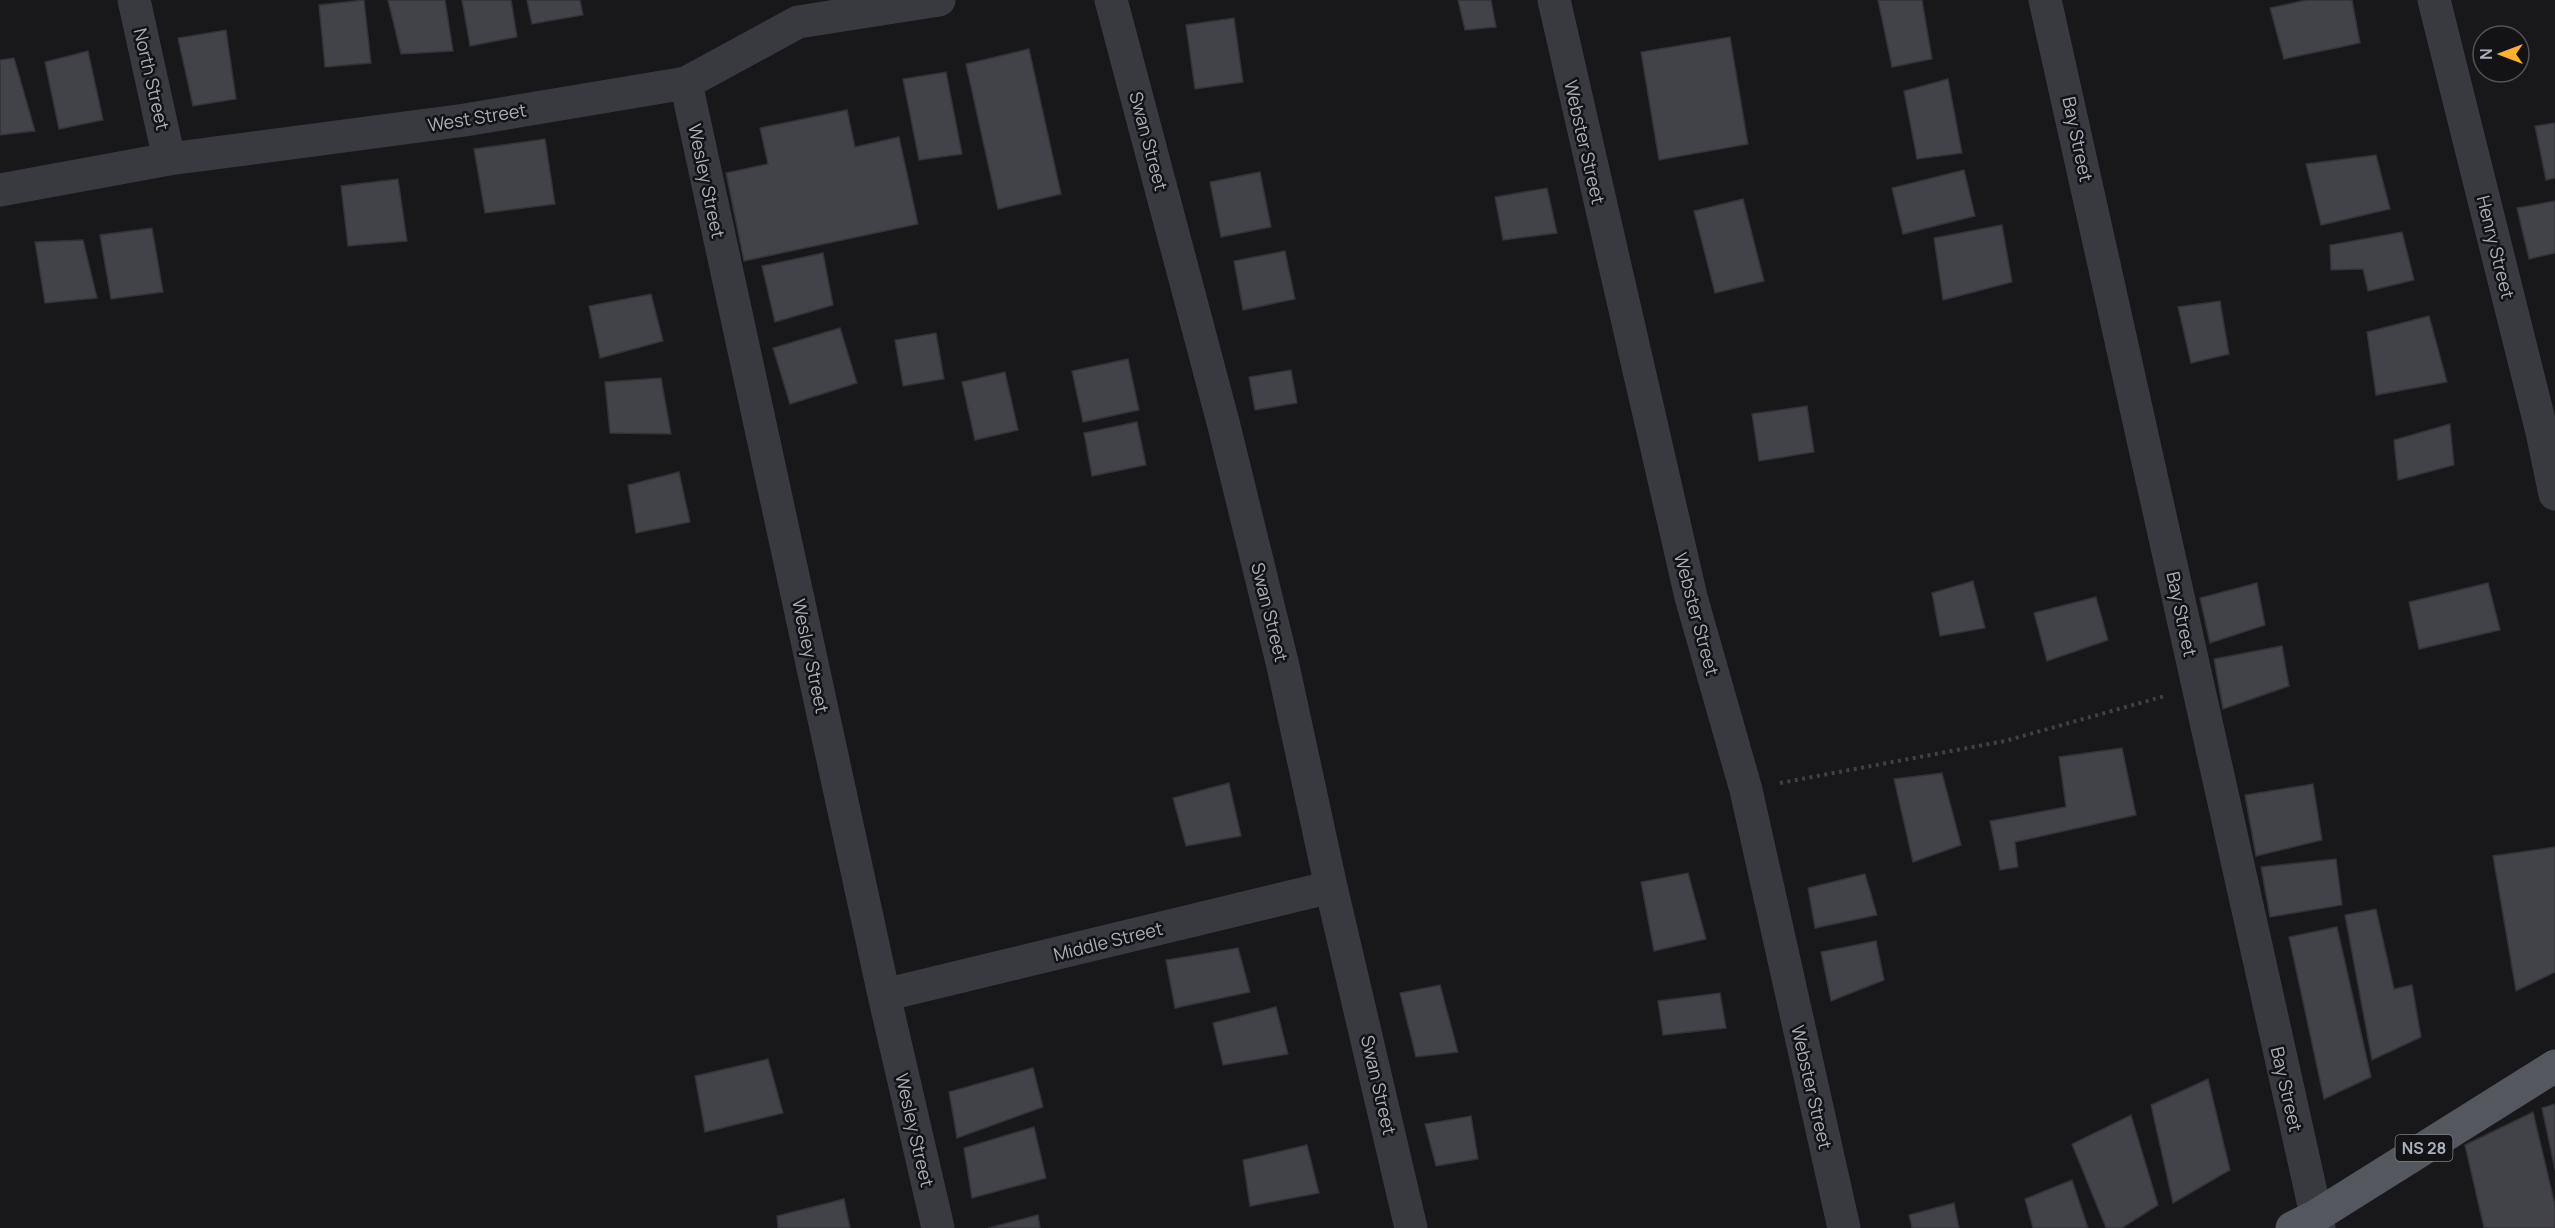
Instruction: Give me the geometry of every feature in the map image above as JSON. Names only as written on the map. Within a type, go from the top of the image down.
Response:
[{"type":"main road","name":"NS 28","points":[[2309,1224],[2555,1066]]},
{"type":"street","name":"North Street","points":[[134,0],[170,159]]},
{"type":"street","name":"West Street","points":[[0,190],[170,159],[465,120],[686,83],[796,11],[939,0]]},
{"type":"street","name":"Swan Street","points":[[1111,0],[1223,422],[1286,675],[1332,887],[1412,1228]]},
{"type":"street","name":"Webster Street","points":[[1554,0],[1691,597],[1746,790],[1844,1228]]},
{"type":"street","name":"Bay Street","points":[[2045,0],[2197,687],[2309,1224]]},
{"type":"street","name":"Henry Street","points":[[2434,0],[2542,432],[2555,494]]},
{"type":"street","name":"Wesley Street","points":[[686,83],[884,995],[938,1228]]},
{"type":"street","name":"Middle Street","points":[[884,995],[1332,887]]},
{"type":"path","points":[[1746,790],[2005,741],[2197,687]]},
{"type":"building","points":[[364,0],[371,63],[325,67],[319,5]]},
{"type":"building","points":[[388,0],[445,0],[453,51],[401,54]]},
{"type":"building","points":[[462,0],[511,0],[517,37],[470,46]]},
{"type":"building","points":[[527,0],[580,0],[583,15],[532,24]]},
{"type":"building","points":[[1458,0],[1491,0],[1496,27],[1465,30]]},
{"type":"building","points":[[1878,0],[1922,0],[1932,59],[1892,67]]},
{"type":"building","points":[[2307,0],[2352,0],[2360,43],[2284,59],[2270,8]]},
{"type":"building","points":[[1234,18],[1243,82],[1195,89],[1186,25]]},
{"type":"building","points":[[226,30],[236,99],[193,106],[178,38]]},
{"type":"building","points":[[1730,37],[1748,144],[1659,160],[1641,52]]},
{"type":"building","points":[[1029,49],[1061,194],[998,209],[966,64]]},
{"type":"building","points":[[88,51],[103,120],[59,129],[45,62]]},
{"type":"building","points":[[14,58],[35,131],[0,135],[0,60]]},
{"type":"building","points":[[946,72],[962,154],[919,160],[903,79]]},
{"type":"building","points":[[1948,79],[1962,153],[1917,159],[1904,91]]},
{"type":"building","points":[[847,110],[855,147],[899,137],[918,224],[744,261],[726,173],[768,164],[760,128]]},
{"type":"building","points":[[2555,123],[2555,178],[2546,180],[2535,126]]},
{"type":"building","points":[[545,139],[555,204],[485,213],[474,149]]},
{"type":"building","points":[[2376,155],[2390,209],[2321,225],[2306,164]]},
{"type":"building","points":[[1964,170],[1975,216],[1903,234],[1892,188]]},
{"type":"building","points":[[1260,172],[1271,227],[1221,237],[1210,182]]},
{"type":"building","points":[[398,179],[407,241],[348,246],[341,186]]},
{"type":"building","points":[[1547,188],[1557,233],[1503,240],[1495,197]]},
{"type":"building","points":[[1743,199],[1764,281],[1715,293],[1694,211]]},
{"type":"building","points":[[2555,201],[2555,253],[2529,259],[2517,208]]},
{"type":"building","points":[[2002,225],[2012,282],[1943,300],[1934,238]]},
{"type":"building","points":[[152,228],[163,292],[111,299],[100,235]]},
{"type":"building","points":[[2402,232],[2414,280],[2368,291],[2363,269],[2331,270],[2330,245]]},
{"type":"building","points":[[83,240],[97,298],[45,303],[35,242]]},
{"type":"building","points":[[1285,251],[1295,299],[1243,310],[1234,261]]},
{"type":"building","points":[[823,253],[833,305],[775,322],[762,266]]},
{"type":"building","points":[[651,294],[663,341],[600,358],[589,306]]},
{"type":"building","points":[[2220,301],[2229,354],[2191,363],[2178,307]]},
{"type":"building","points":[[2429,316],[2447,382],[2376,395],[2367,332]]},
{"type":"building","points":[[840,328],[857,383],[790,404],[773,348]]},
{"type":"building","points":[[936,333],[944,379],[903,386],[895,340]]},
{"type":"building","points":[[1128,359],[1139,410],[1083,422],[1072,371]]},
{"type":"building","points":[[1291,370],[1297,403],[1255,410],[1249,377]]},
{"type":"building","points":[[1005,372],[1018,430],[975,440],[962,382]]},
{"type":"building","points":[[661,378],[671,434],[610,433],[605,382]]},
{"type":"building","points":[[1807,406],[1814,452],[1759,461],[1752,414]]},
{"type":"building","points":[[1137,422],[1146,465],[1092,476],[1084,433]]},
{"type":"building","points":[[2450,424],[2454,465],[2398,480],[2394,440]]},
{"type":"building","points":[[679,472],[690,522],[636,533],[628,485]]},
{"type":"building","points":[[1973,581],[1985,628],[1940,636],[1932,593]]},
{"type":"building","points":[[2257,583],[2265,625],[2210,643],[2200,598]]},
{"type":"building","points":[[2488,583],[2500,630],[2419,649],[2409,602]]},
{"type":"building","points":[[2096,597],[2108,640],[2047,661],[2034,613]]},
{"type":"building","points":[[2282,646],[2289,686],[2223,709],[2214,659]]},
{"type":"building","points":[[2122,748],[2136,815],[2015,842],[2018,867],[2000,870],[1990,821],[2066,807],[2059,757]]},
{"type":"building","points":[[1942,773],[1961,845],[1913,862],[1894,779]]},
{"type":"building","points":[[1229,783],[1241,836],[1186,846],[1173,798]]},
{"type":"building","points":[[2313,784],[2322,840],[2256,856],[2245,795]]},
{"type":"building","points":[[2555,847],[2555,972],[2516,991],[2493,856]]},
{"type":"building","points":[[2336,859],[2342,905],[2270,917],[2261,867]]},
{"type":"building","points":[[1688,873],[1706,939],[1654,951],[1641,882]]},
{"type":"building","points":[[1865,874],[1877,915],[1815,928],[1808,888]]},
{"type":"building","points":[[2376,909],[2394,989],[2412,985],[2421,1037],[2372,1060],[2345,915]]},
{"type":"building","points":[[2337,927],[2371,1077],[2324,1099],[2289,937]]},
{"type":"building","points":[[1876,941],[1884,980],[1831,1001],[1821,952]]},
{"type":"building","points":[[1238,948],[1250,992],[1175,1008],[1166,960]]},
{"type":"building","points":[[1440,985],[1458,1052],[1416,1057],[1400,993]]},
{"type":"building","points":[[1720,993],[1726,1028],[1663,1035],[1658,1001]]},
{"type":"building","points":[[1276,1007],[1288,1054],[1223,1065],[1213,1023]]},
{"type":"building","points":[[768,1059],[783,1113],[705,1132],[695,1076]]},
{"type":"building","points":[[1033,1068],[1043,1107],[957,1138],[949,1092]]},
{"type":"building","points":[[2208,1079],[2230,1170],[2173,1203],[2151,1105]]},
{"type":"building","points":[[2555,1104],[2555,1170],[2542,1108]]},
{"type":"building","points":[[2533,1112],[2555,1205],[2555,1228],[2484,1228],[2465,1145]]},
{"type":"building","points":[[2131,1115],[2158,1205],[2122,1228],[2106,1228],[2072,1144]]},
{"type":"building","points":[[1471,1116],[1478,1159],[1436,1166],[1425,1124]]},
{"type":"building","points":[[1034,1127],[1046,1178],[972,1198],[964,1148]]},
{"type":"building","points":[[1307,1145],[1319,1193],[1250,1206],[1243,1160]]},
{"type":"building","points":[[2072,1180],[2088,1228],[2033,1228],[2025,1199]]},
{"type":"building","points":[[844,1199],[850,1228],[778,1228],[777,1216]]},
{"type":"building","points":[[1954,1203],[1959,1228],[1912,1228],[1909,1215]]},
{"type":"building","points":[[1038,1215],[1040,1228],[988,1228]]}]
